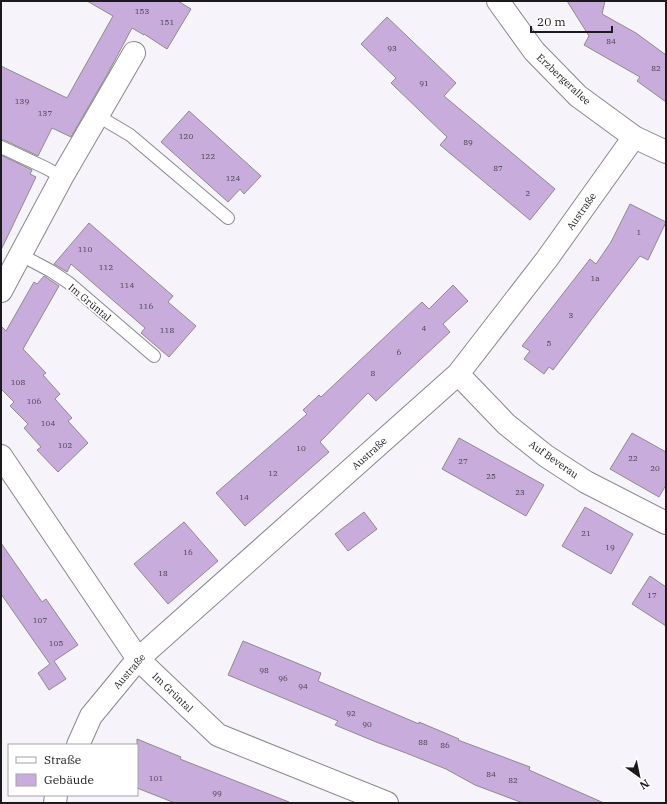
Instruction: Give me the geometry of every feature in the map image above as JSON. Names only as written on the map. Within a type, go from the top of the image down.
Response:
[{"type":"street","name":"Erzbergerallee","points":[[498,1],[534,51],[578,96],[634,137],[666,152]]},
{"type":"street","points":[[1,291],[62,177],[134,53]]},
{"type":"street","name":"Austraße","points":[[78,744],[92,716],[138,659],[458,374],[547,259],[634,137]]},
{"type":"street","name":"Auf Beverau","points":[[458,374],[506,424],[546,456],[586,482],[666,523]]},
{"type":"street","name":"Im Grüntal","points":[[1,456],[138,659],[218,735],[387,803]]},
{"type":"lane","points":[[98,116],[130,135],[228,218]]},
{"type":"lane","points":[[1,147],[62,177]]},
{"type":"lane","name":"Im Grüntal","points":[[21,255],[51,271],[69,284],[154,356]]},
{"type":"building","points":[[87,1],[178,1],[191,9],[167,49],[132,28],[71,137],[52,128],[38,156],[1,140],[1,66],[67,98],[113,16]]},
{"type":"building","points":[[567,1],[605,1],[602,14],[636,33],[666,55],[666,102],[637,81],[640,77],[584,45],[589,36]]},
{"type":"building","points":[[387,17],[456,83],[444,96],[555,189],[530,220],[440,145],[447,137],[391,83],[396,78],[361,44]]},
{"type":"building","points":[[189,111],[261,176],[244,194],[240,189],[228,202],[161,142]]},
{"type":"building","points":[[1,155],[32,170],[30,174],[36,177],[1,250]]},
{"type":"building","points":[[630,204],[666,222],[648,260],[640,256],[553,370],[549,367],[544,374],[524,359],[530,351],[522,346],[590,259],[596,264],[611,242]]},
{"type":"building","points":[[89,223],[173,296],[168,302],[196,326],[169,357],[141,333],[145,328],[71,264],[67,272],[54,264]]},
{"type":"building","points":[[44,276],[59,286],[23,349],[46,373],[43,375],[60,394],[55,399],[72,418],[68,421],[88,443],[58,472],[37,450],[41,447],[24,428],[28,424],[10,406],[14,402],[1,389],[1,326],[6,331],[34,282],[37,284]]},
{"type":"building","points":[[453,285],[468,301],[443,324],[450,332],[376,401],[368,393],[320,442],[329,452],[245,526],[216,493],[307,414],[303,410],[319,395],[321,397],[422,302],[429,309]]},
{"type":"building","points":[[632,433],[666,452],[666,485],[659,497],[610,469]]},
{"type":"building","points":[[459,438],[544,485],[526,516],[442,469]]},
{"type":"building","points":[[585,507],[633,534],[611,574],[562,546]]},
{"type":"building","points":[[364,512],[377,529],[348,551],[335,534]]},
{"type":"building","points":[[184,522],[218,561],[168,604],[134,564]]},
{"type":"building","points":[[1,543],[42,602],[46,599],[78,645],[54,661],[66,679],[49,690],[38,673],[50,664],[1,594]]},
{"type":"building","points":[[650,576],[666,587],[666,626],[632,604]]},
{"type":"building","points":[[243,641],[321,673],[318,681],[419,724],[419,722],[459,739],[458,740],[530,767],[529,770],[604,803],[523,803],[475,785],[446,769],[335,725],[338,721],[228,675]]},
{"type":"building","points":[[137,739],[181,757],[180,759],[289,803],[175,803],[138,788]]}]
